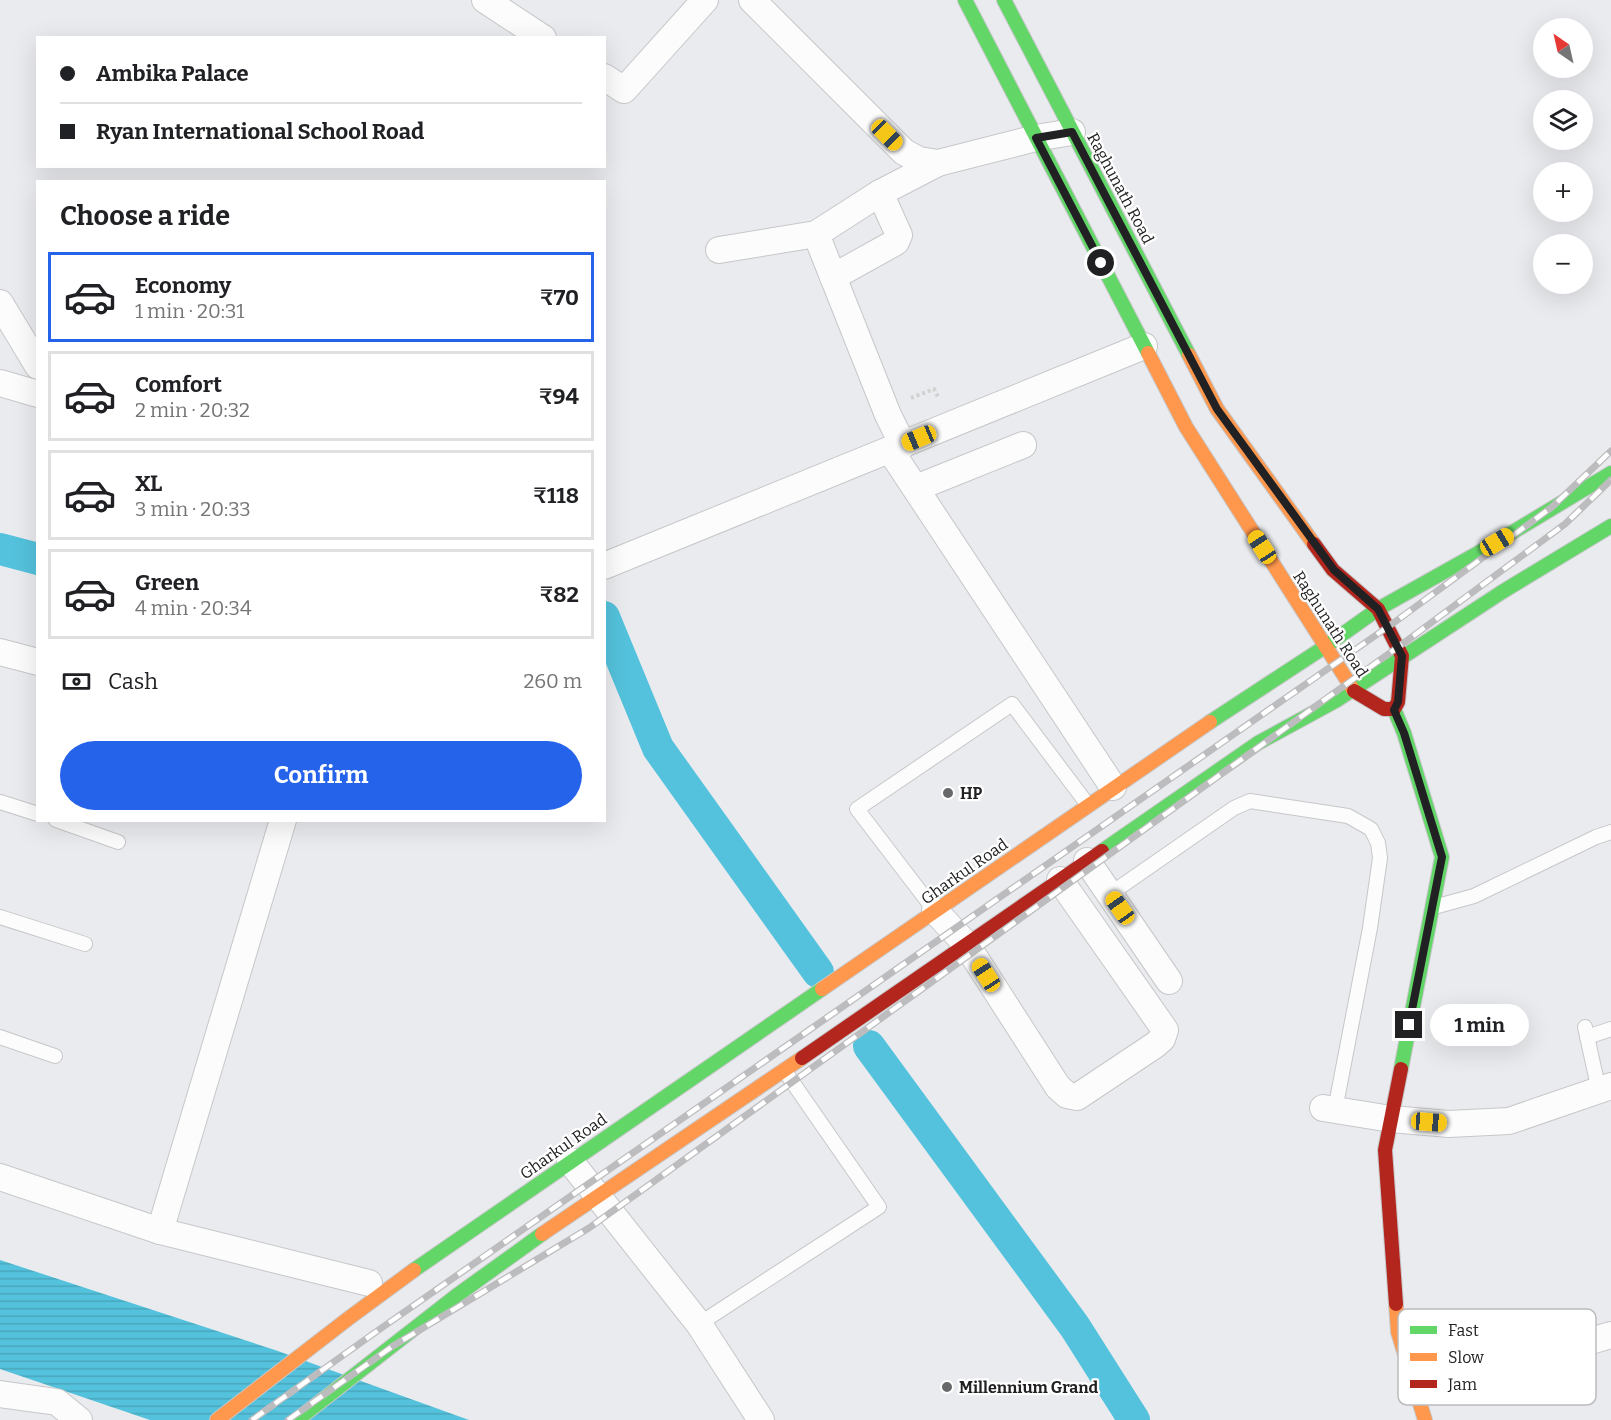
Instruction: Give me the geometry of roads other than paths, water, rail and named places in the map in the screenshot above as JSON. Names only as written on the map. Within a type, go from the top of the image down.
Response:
[{"type":"main road","name":"Raghunath Road","points":[[965,0],[1186,427],[1352,689],[1384,709],[1394,710]]},
{"type":"main road","name":"Raghunath Road","points":[[1004,0],[1217,409],[1334,570],[1378,609],[1402,656]]},
{"type":"main road","points":[[1186,427],[1217,409]]},
{"type":"main road","name":"Gharkul Road","points":[[217,1420],[349,1318],[376,1288],[570,1161],[1378,609],[1478,553],[1611,473]]},
{"type":"main road","points":[[297,1420],[456,1296],[597,1196],[1258,743],[1337,700],[1502,592],[1611,526]]},
{"type":"main road","points":[[1398,1332],[1385,1150],[1442,857],[1404,733],[1394,710],[1398,702],[1402,656]]},
{"type":"main road","points":[[1420,1405],[1425,1420]]},
{"type":"street","points":[[485,0],[540,36]]},
{"type":"street","points":[[606,78],[624,90],[705,0]]},
{"type":"street","points":[[752,0],[904,152],[919,160],[938,163]]},
{"type":"street","points":[[719,250],[816,234],[880,194],[938,163],[1036,138],[1072,132]]},
{"type":"street","points":[[833,277],[896,242],[899,235],[880,194]]},
{"type":"street","points":[[816,234],[888,415],[897,447],[916,488],[1113,788]]},
{"type":"street","points":[[0,303],[36,363]]},
{"type":"street","points":[[606,565],[1144,346]]},
{"type":"street","points":[[0,382],[36,393]]},
{"type":"street","points":[[916,488],[1023,445]]},
{"type":"street","points":[[0,652],[36,661]]},
{"type":"street","points":[[160,1231],[282,822]]},
{"type":"street","points":[[1087,861],[1169,981]]},
{"type":"street","points":[[935,911],[966,944],[1059,1087],[1067,1095],[1077,1097],[1155,1045],[1162,1039],[1165,1030],[1060,879]]},
{"type":"street","points":[[1329,1109],[1391,1119],[1449,1124],[1509,1121],[1605,1089]]},
{"type":"street","points":[[570,1161],[699,1324],[761,1420]]},
{"type":"street","points":[[0,1177],[160,1231],[376,1288]]},
{"type":"street","points":[[1596,1339],[1611,1335]]},
{"type":"street","points":[[0,1394],[57,1402],[79,1420]]},
{"type":"lane","points":[[935,911],[857,809],[1012,704],[1088,805]]},
{"type":"lane","points":[[0,801],[36,813]]},
{"type":"lane","points":[[1110,894],[1234,808],[1250,801],[1348,816],[1371,829],[1378,843],[1380,858],[1370,928],[1329,1109]]},
{"type":"lane","points":[[62,822],[118,842]]},
{"type":"lane","points":[[1432,908],[1474,896],[1596,837],[1611,832]]},
{"type":"lane","points":[[0,917],[85,944]]},
{"type":"lane","points":[[1605,1089],[1586,1032],[1611,1029]]},
{"type":"lane","points":[[0,1037],[55,1056]]},
{"type":"lane","points":[[699,1324],[879,1207],[784,1070]]},
{"type":"water","points":[[0,1260],[275,1350],[469,1420],[150,1420],[0,1369]]},
{"type":"waterway","points":[[0,549],[36,558]]},
{"type":"waterway","points":[[606,622],[658,748],[818,972]]},
{"type":"waterway","points":[[869,1046],[1075,1327],[1134,1420]]},
{"type":"railway","points":[[252,1420],[1392,624],[1552,507],[1611,451]]},
{"type":"railway","points":[[288,1420],[393,1346],[589,1228],[1405,642],[1565,524],[1611,480]]},
{"type":"place","name":"HP","points":[[948,793]]},
{"type":"place","name":"Millennium Grand","points":[[947,1387]]}]
